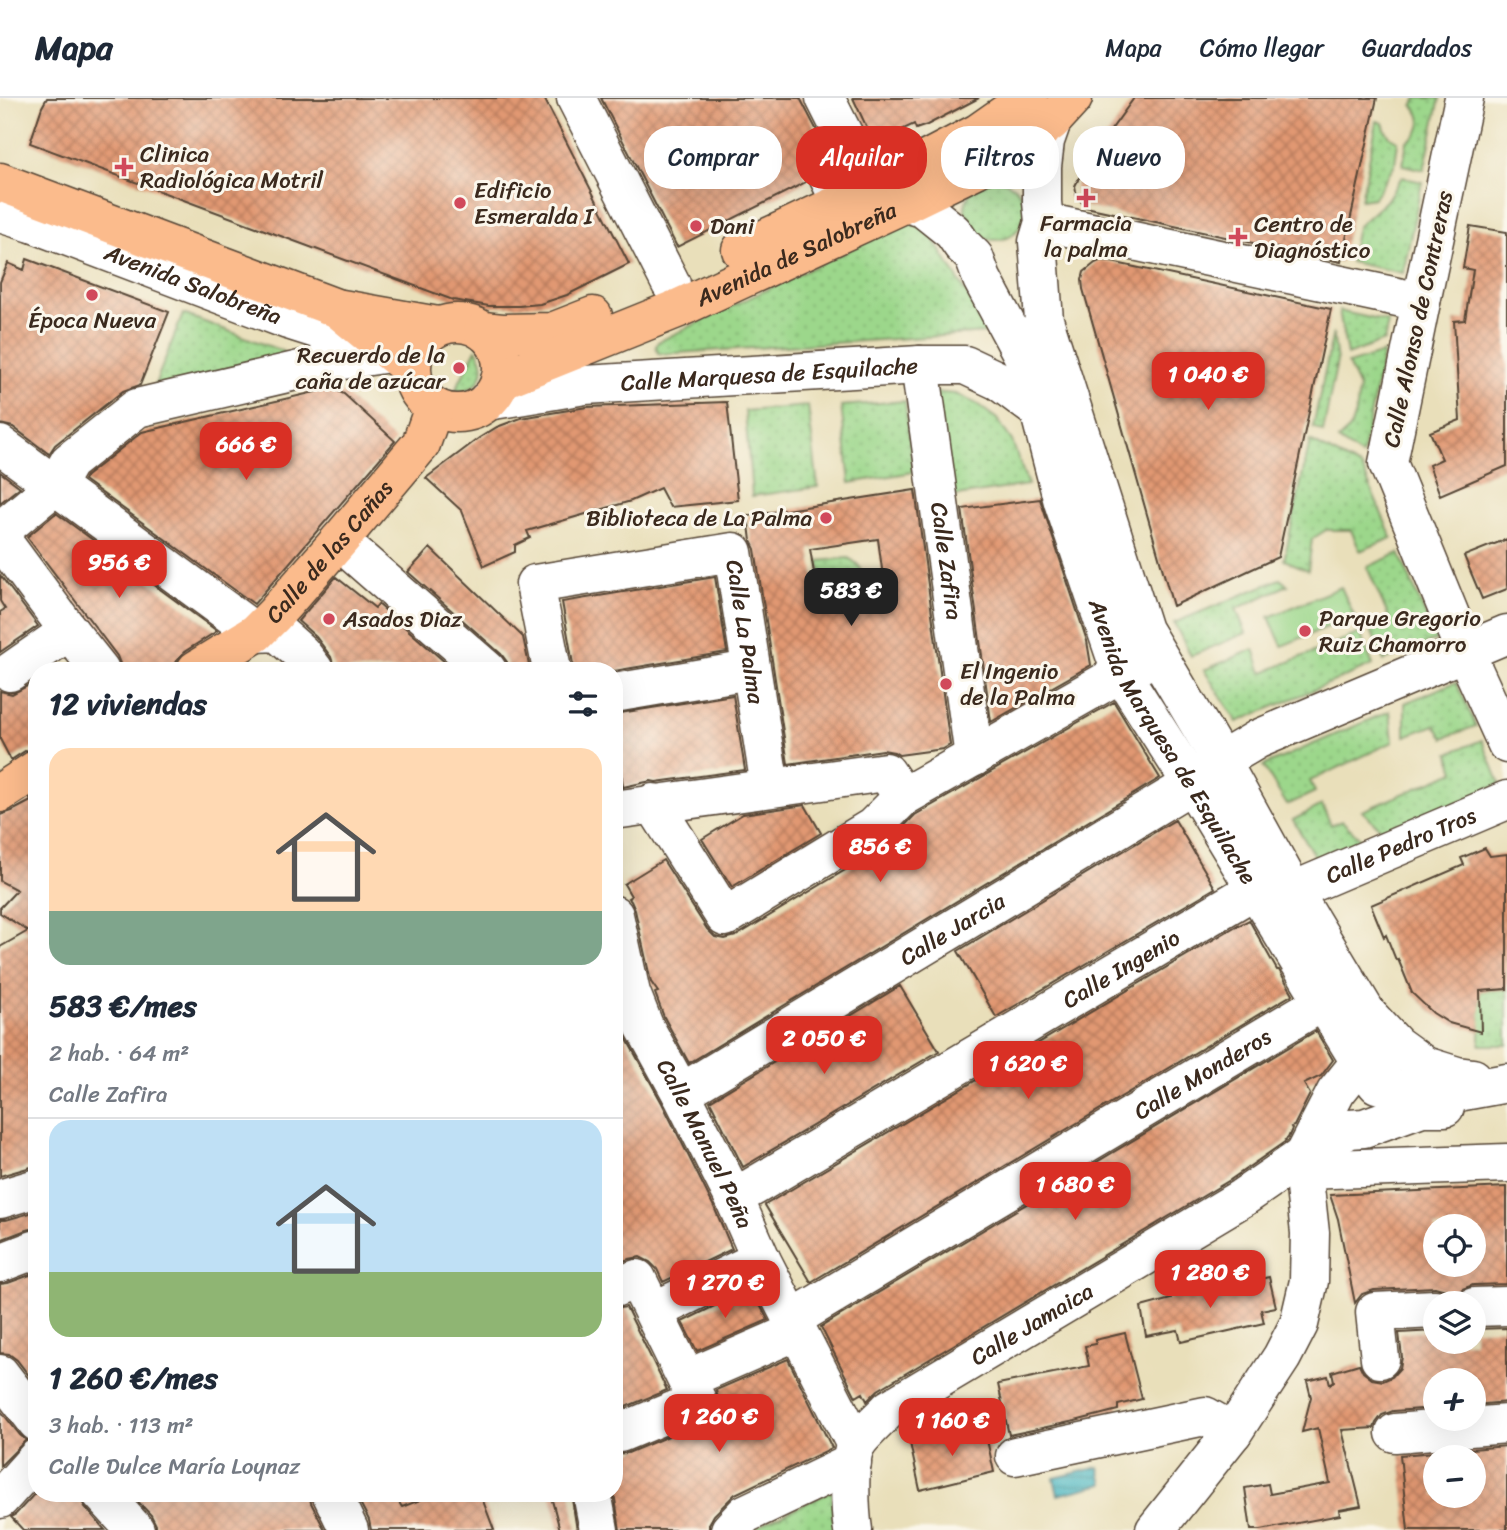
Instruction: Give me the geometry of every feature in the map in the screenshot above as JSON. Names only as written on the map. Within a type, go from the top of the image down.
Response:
[{"type":"main road","name":"Avenida de Salobreña","points":[[483,331],[552,332],[671,284],[978,133],[1051,104]]},
{"type":"main road","name":"Avenida de Salobreña","points":[[1034,126],[1051,104]]},
{"type":"main road","name":"Avenida de Salobreña","points":[[494,391],[680,308],[861,192],[941,176]]},
{"type":"main road","name":"Avenida Salobreña","points":[[0,182],[336,308],[438,326]]},
{"type":"main road","name":"Avenida Salobreña","points":[[336,308],[401,361]]},
{"type":"main road","points":[[469,324],[483,331],[493,341],[499,353],[502,366],[494,391],[477,408],[457,413],[441,411],[421,395],[401,361],[412,356],[418,344],[438,326],[469,324]]},
{"type":"main road","name":"Calle de las Cañas","points":[[209,662],[256,633],[339,541],[421,444],[434,407]]},
{"type":"main road","points":[[1,787],[28,774]]},
{"type":"street","points":[[576,98],[671,284]]},
{"type":"street","points":[[825,98],[861,192]]},
{"type":"street","name":"Calle Alonso de Contreras","points":[[1464,98],[1388,463],[1465,652],[1507,744]]},
{"type":"street","name":"Avenida Marquesa de Esquilache","points":[[1051,104],[1042,166],[1041,296],[1046,328],[1143,630],[1367,1014],[1396,1045],[1424,1090],[1457,1076],[1501,1095]]},
{"type":"street","name":"Avenida Marquesa de Esquilache","points":[[956,189],[952,207],[964,244],[1027,363],[1063,502],[1121,673],[1192,784],[1360,1062]]},
{"type":"street","name":"Avenida Marquesa de Esquilache","points":[[861,192],[923,208],[964,244]]},
{"type":"street","name":"Avenida Salobreña","points":[[0,213],[401,361]]},
{"type":"street","points":[[964,244],[1008,258],[1041,232],[1421,302]]},
{"type":"street","points":[[0,531],[56,485],[69,462],[137,408],[343,360],[401,361]]},
{"type":"street","name":"Calle Marquesa de Esquilache","points":[[494,391],[920,365],[965,365],[999,381],[1038,410]]},
{"type":"street","name":"Calle Zafira","points":[[920,365],[974,757]]},
{"type":"street","points":[[0,445],[256,633],[277,632],[302,653],[308,662]]},
{"type":"street","points":[[0,538],[94,662]]},
{"type":"street","points":[[339,541],[478,662]]},
{"type":"street","name":"Calle La Palma","points":[[550,662],[535,584],[733,552],[770,787]]},
{"type":"street","points":[[10,672],[69,631]]},
{"type":"street","name":"Calle Jarcia","points":[[681,1093],[1192,784],[1221,761],[1258,739],[1507,634]]},
{"type":"street","points":[[653,803],[725,917],[873,827],[903,797],[1121,673],[1159,656]]},
{"type":"street","points":[[623,691],[750,670]]},
{"type":"street","points":[[623,808],[886,772],[903,797]]},
{"type":"street","name":"Calle Pedro Tros","points":[[1293,891],[1507,800]]},
{"type":"street","name":"Calle Ingenio","points":[[734,1198],[1254,890]]},
{"type":"street","name":"Calle Manuel Peña","points":[[623,996],[644,1026],[681,1093],[734,1198],[854,1454]]},
{"type":"street","name":"Calle Monderos","points":[[687,1380],[794,1325],[1324,1001]]},
{"type":"street","points":[[1360,1062],[1371,1057],[1402,1064],[1424,1090]]},
{"type":"street","name":"Calle Jamaica","points":[[1303,1163],[1336,1092],[1360,1062]]},
{"type":"street","name":"Calle Jamaica","points":[[854,1454],[889,1409],[1303,1163],[1349,1129],[1364,1128],[1424,1090]]},
{"type":"street","points":[[1155,1530],[1233,1432],[1282,1357],[1299,1324],[1310,1269],[1310,1233],[1303,1163],[1507,1163]]},
{"type":"street","points":[[0,1199],[28,1191]]},
{"type":"street","points":[[0,1263],[28,1252]]},
{"type":"street","points":[[654,1311],[761,1259]]},
{"type":"street","points":[[623,1285],[637,1279],[697,1401],[623,1432]]},
{"type":"street","points":[[1486,1307],[1507,1306]]},
{"type":"street","points":[[1380,1359],[1375,1312],[1423,1310]]},
{"type":"street","points":[[0,1374],[28,1410]]},
{"type":"street","points":[[1015,1456],[1205,1416],[1233,1432]]},
{"type":"street","points":[[1395,1433],[1507,1424]]},
{"type":"street","points":[[730,1530],[745,1514],[854,1454]]},
{"type":"street","points":[[853,1530],[850,1508],[854,1454]]},
{"type":"street","points":[[0,1499],[28,1468]]},
{"type":"street","points":[[109,1502],[135,1530]]},
{"type":"street","points":[[335,1502],[349,1530]]},
{"type":"street","points":[[594,1502],[599,1530]]},
{"type":"green space","points":[[1417,98],[1440,98],[1424,170],[1403,165],[1407,141],[1419,130],[1421,121],[1413,106]]},
{"type":"green space","points":[[1377,121],[1383,123],[1388,134],[1398,141],[1395,164],[1374,198],[1361,200]]},
{"type":"green space","points":[[1402,177],[1422,182],[1403,273],[1350,262],[1357,227],[1386,201]]},
{"type":"green space","points":[[974,189],[1016,189],[1024,204],[1024,216],[1016,231],[995,240],[974,231],[965,210]]},
{"type":"green space","points":[[909,221],[930,233],[988,329],[986,333],[658,353],[658,342]]},
{"type":"green space","points":[[1339,311],[1388,322],[1384,341],[1347,355]]},
{"type":"green space","points":[[183,314],[282,351],[287,355],[152,392]]},
{"type":"green space","points":[[1333,333],[1337,361],[1323,432],[1313,427]]},
{"type":"green space","points":[[476,349],[482,364],[477,383],[464,390],[455,391]]},
{"type":"green space","points":[[1383,353],[1362,456],[1338,440],[1350,429],[1357,407],[1359,388],[1348,364]]},
{"type":"green space","points":[[933,392],[956,394],[977,404],[997,419],[1012,441],[1028,485],[950,497]]},
{"type":"green space","points":[[905,401],[913,472],[850,483],[841,406]]},
{"type":"green space","points":[[808,406],[818,487],[752,496],[745,411]]},
{"type":"green space","points":[[1310,441],[1362,468],[1392,538],[1360,551],[1351,530],[1326,530],[1312,539],[1308,570],[1284,560]]},
{"type":"green space","points":[[1399,553],[1436,640],[1384,661],[1370,628],[1390,620],[1367,567]]},
{"type":"green space","points":[[848,558],[861,569],[865,595],[825,601],[819,561]]},
{"type":"green space","points":[[1280,579],[1288,585],[1236,609],[1246,633],[1191,656],[1174,623]]},
{"type":"green space","points":[[1341,587],[1354,616],[1282,646],[1269,617]]},
{"type":"green space","points":[[1360,633],[1373,665],[1237,722],[1204,670],[1254,649],[1262,673]]},
{"type":"green space","points":[[1456,682],[1476,726],[1444,738],[1435,725],[1405,736],[1405,703]]},
{"type":"green space","points":[[1390,711],[1393,742],[1310,781],[1315,792],[1287,805],[1263,766]]},
{"type":"green space","points":[[1482,740],[1500,784],[1387,835],[1362,811],[1455,772],[1449,753]]},
{"type":"green space","points":[[1322,805],[1331,825],[1342,821],[1365,843],[1319,864],[1293,820]]},
{"type":"green space","points":[[1507,989],[1507,1045],[1480,1045],[1480,991]]},
{"type":"green space","points":[[832,1491],[834,1530],[749,1530]]},
{"type":"water","points":[[1099,1467],[1103,1484],[1058,1495],[1054,1478]]},
{"type":"building","name":"Edificio Esmeralda I","points":[[47,98],[544,98],[629,264],[567,295],[540,304],[489,306],[453,300],[30,143]]},
{"type":"building","points":[[601,98],[800,98],[815,126],[796,126],[796,187],[677,247],[647,189],[782,189],[782,126],[644,126],[644,182]]},
{"type":"building","points":[[853,98],[979,98],[924,126],[866,126]]},
{"type":"building","points":[[1134,98],[1377,98],[1341,262],[1086,207],[1077,197],[1076,189],[1185,189],[1185,126],[1114,126]]},
{"type":"building","points":[[1470,226],[1507,232],[1507,466],[1440,495],[1429,465],[1442,459],[1430,432],[1460,420],[1454,321],[1465,320],[1473,270],[1463,268]]},
{"type":"building","points":[[27,259],[169,312],[140,385],[123,391],[55,445],[49,454],[13,427],[0,424],[0,282],[8,263],[24,270]]},
{"type":"building","points":[[1102,260],[1331,309],[1278,557],[1173,606],[1083,289],[1084,272]]},
{"type":"building","points":[[332,388],[344,394],[395,441],[254,604],[84,480],[142,432]]},
{"type":"building","points":[[727,402],[738,500],[670,507],[660,488],[631,501],[527,531],[530,538],[515,545],[515,552],[484,566],[462,511],[426,478],[479,438],[497,427],[521,418],[587,407]]},
{"type":"building","points":[[0,472],[20,487],[0,503]]},
{"type":"building","points":[[915,490],[950,745],[943,749],[899,755],[883,750],[788,764],[748,516]],"holes":[[[878,539],[886,599],[820,608],[810,549]]]},
{"type":"building","points":[[1040,499],[1087,641],[1091,665],[991,722],[962,509]]},
{"type":"building","points":[[56,513],[217,631],[184,652],[176,662],[119,662],[27,537]]},
{"type":"building","points":[[1507,539],[1507,589],[1482,599],[1464,556]]},
{"type":"building","points":[[430,548],[523,637],[528,662],[507,662],[408,572]]},
{"type":"building","points":[[0,575],[38,626],[0,652],[0,612],[5,609],[0,601]]},
{"type":"building","points":[[336,577],[375,608],[378,604],[445,662],[333,662],[316,637],[298,621]]},
{"type":"building","points":[[715,577],[727,652],[623,669],[623,662],[573,662],[562,602]]},
{"type":"building","points":[[28,686],[28,750],[11,760],[0,739],[0,691],[12,694]]},
{"type":"building","points":[[733,695],[745,770],[623,787],[623,713]]},
{"type":"building","points":[[1114,702],[1160,778],[689,1063],[664,1017],[655,993],[658,992],[651,982],[635,910],[624,884],[663,860],[707,929],[715,937],[725,939],[736,936],[885,846],[915,815]]},
{"type":"building","points":[[28,803],[28,931],[0,913],[0,908],[17,890],[0,881],[0,815]]},
{"type":"building","points":[[805,805],[821,833],[732,887],[702,839],[743,814]]},
{"type":"building","points":[[1175,820],[1215,888],[996,1017],[958,951]]},
{"type":"building","points":[[1485,848],[1490,856],[1507,854],[1507,989],[1480,991],[1481,1032],[1449,1023],[1433,1013],[1412,993],[1371,905],[1464,865],[1461,858]]},
{"type":"building","points":[[1249,920],[1293,994],[811,1282],[765,1205]]},
{"type":"building","points":[[28,931],[28,1168],[0,1176],[0,947]]},
{"type":"building","points":[[900,986],[939,1051],[743,1167],[710,1101]]},
{"type":"building","points":[[623,1031],[662,1103],[732,1249],[663,1282],[650,1262],[640,1257],[623,1261]]},
{"type":"building","points":[[1316,1031],[1333,1060],[1321,1076],[1304,1084],[1310,1094],[1286,1141],[1230,1180],[878,1390],[867,1401],[863,1393],[856,1397],[821,1327]]},
{"type":"building","points":[[1507,1187],[1507,1284],[1473,1285],[1460,1291],[1447,1291],[1435,1287],[1374,1290],[1362,1294],[1355,1303],[1338,1219],[1330,1195]]},
{"type":"building","points":[[28,1214],[28,1230],[0,1240],[0,1220]]},
{"type":"building","points":[[28,1276],[28,1374],[17,1360],[9,1354],[0,1353],[0,1284]]},
{"type":"building","points":[[1269,1277],[1276,1307],[1261,1310],[1264,1323],[1181,1342],[1178,1330],[1146,1336],[1141,1307],[1171,1299],[1170,1294],[1211,1284],[1213,1290]]},
{"type":"building","points":[[751,1288],[768,1320],[697,1351],[682,1322]]},
{"type":"building","points":[[626,1307],[667,1390],[623,1408],[623,1308]]},
{"type":"building","points":[[1507,1328],[1507,1402],[1486,1404],[1486,1368],[1423,1368],[1423,1409],[1393,1411],[1382,1415],[1374,1428],[1342,1430],[1361,1506],[1339,1510],[1340,1515],[1251,1530],[1245,1488],[1268,1484],[1270,1494],[1330,1483],[1318,1428],[1302,1432],[1311,1397],[1307,1381],[1328,1376],[1330,1384],[1334,1381],[1332,1372],[1359,1364],[1363,1372],[1372,1379],[1383,1381],[1392,1377],[1400,1368],[1402,1357],[1399,1333],[1423,1332],[1423,1354],[1486,1354],[1486,1329]]},
{"type":"building","points":[[1125,1333],[1142,1399],[1118,1405],[1118,1410],[1009,1435],[998,1384],[1089,1366],[1085,1346],[1096,1344],[1095,1340]]},
{"type":"building","points":[[788,1359],[832,1448],[735,1494],[714,1515],[709,1530],[620,1530],[615,1502],[623,1502],[623,1453],[705,1421],[714,1414],[719,1404],[716,1390]]},
{"type":"building","points":[[0,1410],[26,1440],[0,1466]]},
{"type":"building","points":[[984,1426],[994,1472],[920,1490],[910,1443]]},
{"type":"building","points":[[1507,1446],[1507,1530],[1408,1530],[1400,1455],[1423,1453],[1423,1508],[1486,1508],[1486,1448]]},
{"type":"building","points":[[28,1501],[82,1502],[105,1530],[23,1530],[11,1517]]},
{"type":"building","points":[[139,1502],[311,1502],[325,1530],[156,1530],[151,1515]]},
{"type":"building","points":[[360,1502],[399,1502],[402,1507],[415,1502],[483,1502],[494,1530],[371,1530]]},
{"type":"building","points":[[552,1502],[572,1502],[577,1530],[560,1530]]},
{"type":"place","name":"Clinica Radiológica Motril","points":[[124,167]]},
{"type":"place","name":"Farmacia la palma","points":[[1086,198]]},
{"type":"place","name":"Edificio Esmeralda I","points":[[460,203]]},
{"type":"place","name":"Dani","points":[[696,226]]},
{"type":"place","name":"Centro de Diagnóstico","points":[[1238,237]]},
{"type":"place","name":"Época Nueva","points":[[92,295]]},
{"type":"place","name":"Recuerdo de la caña de azúcar","points":[[459,368]]},
{"type":"place","name":"Biblioteca de La Palma","points":[[826,518]]},
{"type":"place","name":"Asados Diaz","points":[[329,619]]},
{"type":"place","name":"Parque Gregorio Ruiz Chamorro","points":[[1305,631]]},
{"type":"place","name":"El Ingenio de la Palma","points":[[946,684]]}]
